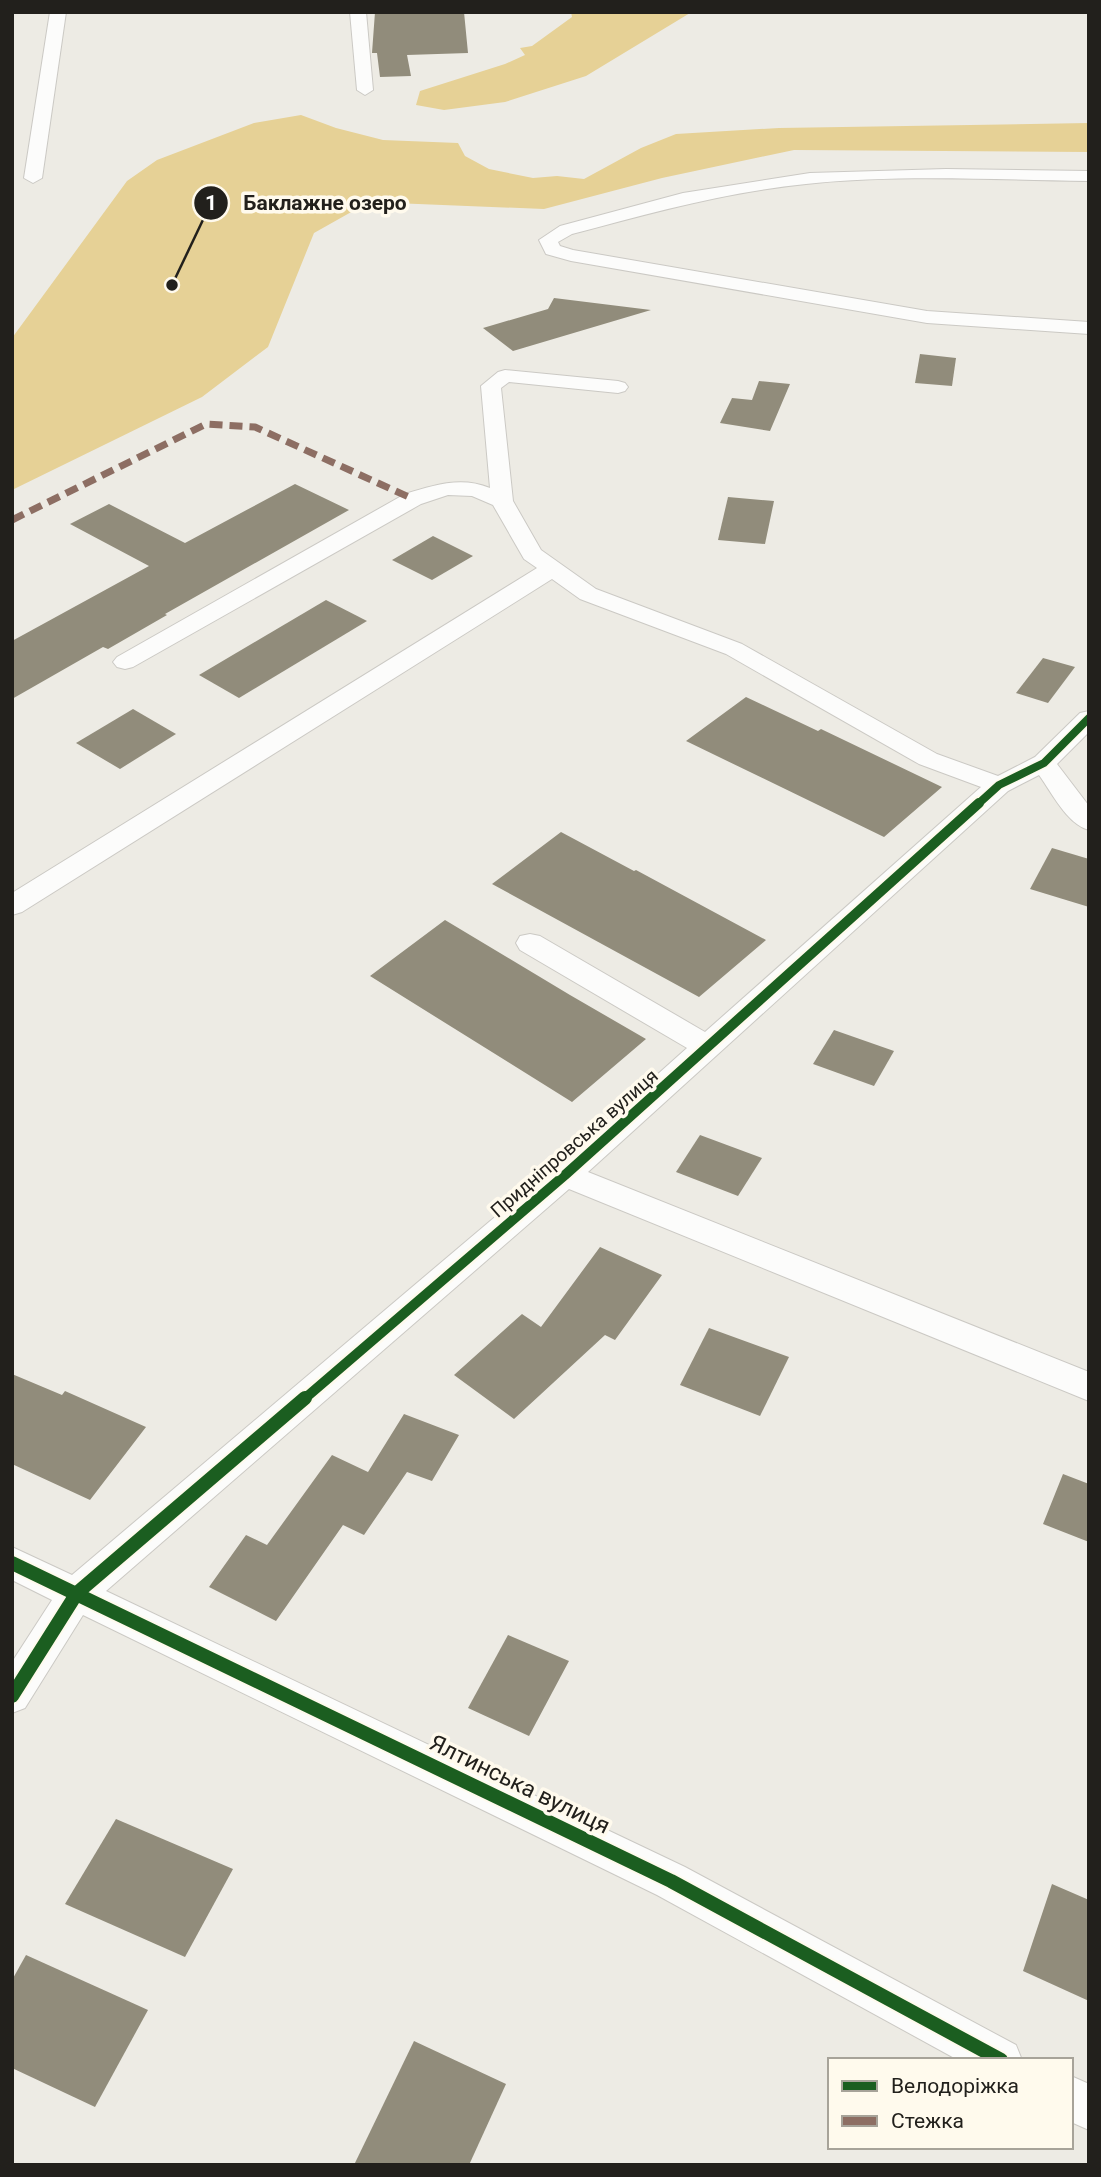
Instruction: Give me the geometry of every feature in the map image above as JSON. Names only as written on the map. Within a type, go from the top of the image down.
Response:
[{"type":"street","points":[[33,178],[58,12]]},
{"type":"street","points":[[358,12],[365,90]]},
{"type":"street","points":[[1089,176],[946,174],[786,181],[683,198],[566,230],[548,240],[553,250],[571,255],[927,317],[1089,328]]},
{"type":"street","points":[[618,387],[505,376],[491,386],[502,501],[532,554],[588,594],[734,649],[928,759],[999,785]]},
{"type":"street","points":[[125,662],[413,499],[447,488],[476,489],[502,501]]},
{"type":"street","points":[[12,905],[551,569]]},
{"type":"street","name":"Придніпровська вулиця","points":[[12,1696],[78,1593],[565,1175],[999,785],[1044,763],[1089,718]]},
{"type":"street","points":[[1044,763],[1069,800],[1089,822]]},
{"type":"street","points":[[530,943],[709,1048]]},
{"type":"street","points":[[565,1175],[1089,1387]]},
{"type":"street","name":"Ялтинська вулиця","points":[[12,1563],[671,1881],[997,2058]]},
{"type":"street","points":[[1073,2099],[1089,2108]]},
{"type":"shaded area","points":[[571,12],[690,13],[586,76],[505,102],[444,110],[416,105],[420,91],[525,55],[520,48],[532,46],[572,17]]},
{"type":"shaded area","points":[[301,115],[336,128],[383,140],[458,143],[465,156],[489,169],[533,178],[557,176],[584,179],[641,148],[676,134],[779,128],[1089,123],[1089,152],[794,150],[662,178],[544,209],[369,202],[314,233],[268,347],[202,397],[12,490],[12,338],[127,181],[157,160],[254,123]]},
{"type":"building","points":[[375,12],[464,12],[468,53],[407,55],[411,76],[380,77],[377,53],[372,53]]},
{"type":"building","points":[[554,298],[651,310],[513,351],[483,328],[548,309]]},
{"type":"building","points":[[920,354],[956,358],[952,386],[915,383]]},
{"type":"building","points":[[759,381],[790,384],[770,431],[720,423],[732,398],[752,400]]},
{"type":"building","points":[[295,484],[349,510],[108,649],[103,647],[12,699],[12,641],[149,566],[70,524],[109,504],[185,543]]},
{"type":"building","points":[[728,497],[774,501],[765,544],[718,540]]},
{"type":"building","points":[[433,536],[473,556],[432,580],[392,560]]},
{"type":"building","points":[[326,600],[367,621],[239,698],[199,675]]},
{"type":"building","points":[[1043,658],[1075,667],[1048,703],[1016,693]]},
{"type":"building","points":[[746,697],[818,731],[821,729],[942,787],[884,837],[686,741]]},
{"type":"building","points":[[133,709],[176,734],[120,769],[76,743]]},
{"type":"building","points":[[561,832],[766,940],[699,997],[492,884]]},
{"type":"building","points":[[1052,848],[1089,859],[1089,907],[1030,889]]},
{"type":"building","points":[[445,920],[646,1039],[572,1102],[370,976]]},
{"type":"building","points":[[834,1030],[894,1051],[874,1086],[813,1064]]},
{"type":"building","points":[[700,1135],[762,1158],[738,1196],[676,1172]]},
{"type":"building","points":[[600,1247],[662,1275],[615,1340],[605,1335],[514,1419],[454,1375],[522,1314],[541,1327]]},
{"type":"building","points":[[709,1328],[789,1357],[760,1416],[680,1385]]},
{"type":"building","points":[[12,1374],[62,1395],[65,1391],[146,1427],[90,1500],[12,1464]]},
{"type":"building","points":[[404,1414],[459,1435],[432,1481],[407,1472],[364,1535],[343,1525],[276,1621],[209,1587],[246,1535],[267,1545],[332,1455],[368,1472]]},
{"type":"building","points":[[1063,1474],[1089,1484],[1089,1542],[1043,1524]]},
{"type":"building","points":[[508,1635],[569,1661],[529,1736],[468,1708]]},
{"type":"building","points":[[116,1819],[233,1869],[185,1957],[65,1904]]},
{"type":"building","points":[[1052,1884],[1089,1900],[1089,2001],[1023,1971]]},
{"type":"building","points":[[26,1955],[148,2010],[95,2107],[12,2068],[12,1980]]},
{"type":"building","points":[[414,2041],[506,2084],[469,2165],[354,2165]]},
{"type":"marked path","points":[[12,520],[206,424],[255,427],[413,499]]},
{"type":"cycle path","points":[[12,1696],[77,1593],[565,1175],[999,785],[1044,763],[1089,718]]},
{"type":"cycle path","points":[[12,1563],[671,1881],[997,2058]]},
{"type":"place","name":"Баклажне озеро","points":[[172,285]]}]
